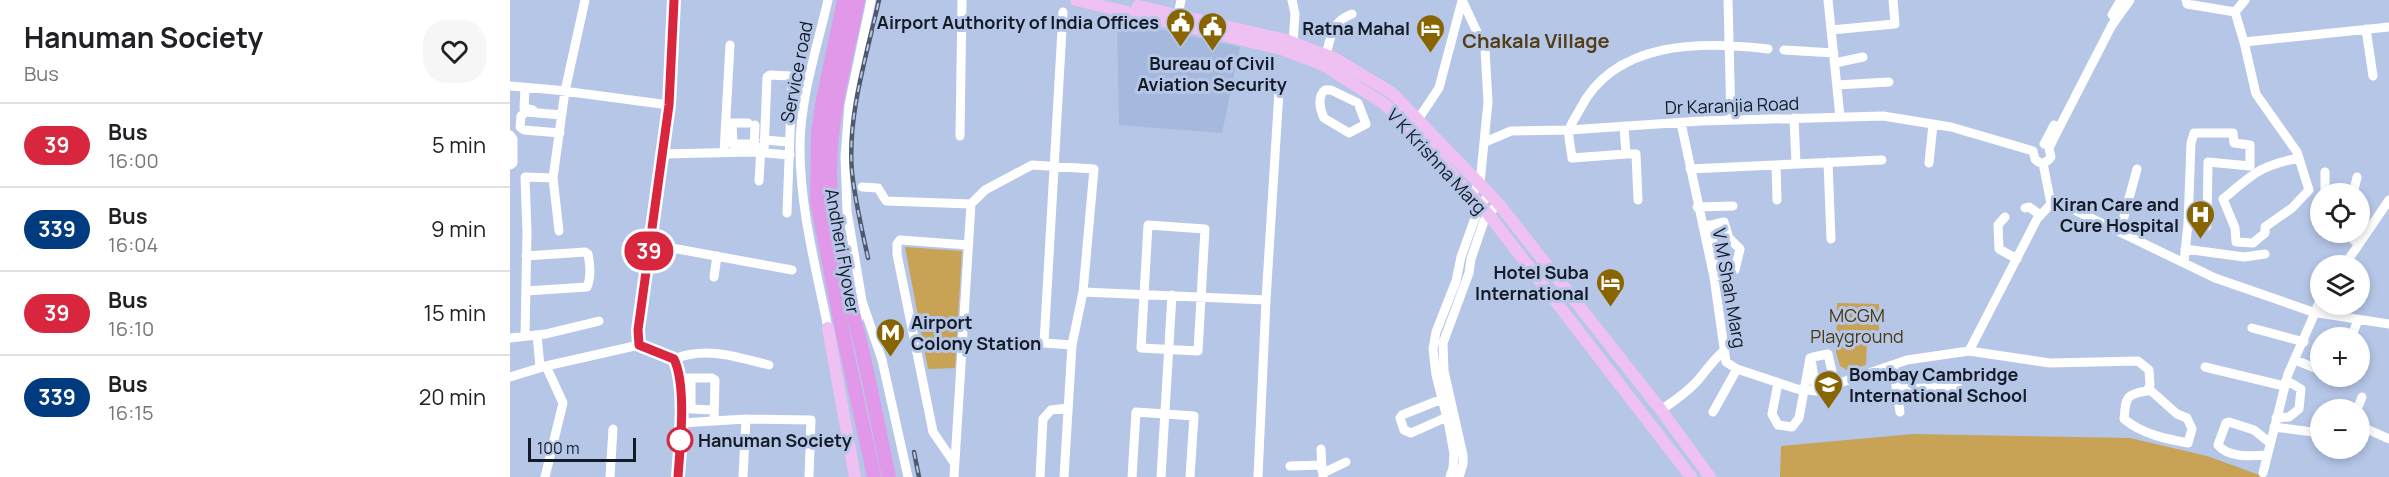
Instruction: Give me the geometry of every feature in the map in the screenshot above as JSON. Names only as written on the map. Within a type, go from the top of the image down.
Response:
[{"type":"highway","name":"Andheri Flyover","points":[[844,0],[822,105],[816,170],[817,201],[842,296],[857,325],[889,477]]},
{"type":"highway","name":"Andheri Flyover","points":[[858,0],[836,106],[830,170],[842,296],[834,326],[874,477]]},
{"type":"main road","name":"V K Krishna Marg","points":[[1076,0],[1281,49],[1323,65],[1414,122],[1495,199],[1661,410],[1710,477]]},
{"type":"main road","name":"V K Krishna Marg","points":[[1108,0],[1293,43],[1326,55],[1392,93],[1691,477]]},
{"type":"main road","points":[[834,326],[855,477]]},
{"type":"street","points":[[558,231],[553,178],[560,113],[559,91],[585,0]]},
{"type":"street","points":[[639,345],[638,330],[669,105],[674,0]]},
{"type":"street","name":"Service road","points":[[828,0],[806,91],[800,147],[804,215],[834,326]]},
{"type":"street","points":[[870,0],[849,105],[845,157],[847,211],[862,301],[882,360],[908,477]]},
{"type":"street","points":[[960,135],[962,0]]},
{"type":"street","points":[[1178,15],[1181,0]]},
{"type":"street","points":[[1292,0],[1295,14],[1293,43]]},
{"type":"street","points":[[1414,122],[1439,88],[1462,0]]},
{"type":"street","points":[[1450,477],[1454,462],[1438,351],[1480,183],[1488,102],[1485,50],[1462,0]]},
{"type":"street","points":[[1728,0],[1731,120]]},
{"type":"street","points":[[1828,0],[1840,117]]},
{"type":"street","points":[[1831,30],[1895,24],[1893,0]]},
{"type":"street","points":[[2043,163],[2051,157],[2047,146],[2121,0]]},
{"type":"street","points":[[2109,23],[2130,0]]},
{"type":"street","points":[[2186,0],[2187,4],[2235,12]]},
{"type":"street","points":[[2235,12],[2245,0]]},
{"type":"street","points":[[1063,12],[1044,343],[1072,345]]},
{"type":"street","points":[[2235,12],[2256,94],[2297,152],[2299,158],[2309,190],[2292,208],[2265,227],[2265,233],[2253,243],[2236,242],[2235,228],[2223,199],[2258,170],[2278,162],[2299,158]]},
{"type":"street","points":[[1326,55],[1337,22],[1352,14]]},
{"type":"street","points":[[2244,42],[2389,27]]},
{"type":"street","points":[[2366,29],[2373,76]]},
{"type":"street","points":[[1638,200],[1636,154],[1572,158],[1569,130],[1586,97],[1615,69],[1639,57],[1680,46],[1729,44],[1768,49]]},
{"type":"street","points":[[730,45],[729,125],[733,143]]},
{"type":"street","points":[[1784,50],[1834,58],[1863,57]]},
{"type":"street","points":[[759,181],[758,150],[766,72]]},
{"type":"street","points":[[758,150],[764,140],[767,77],[770,75],[792,78],[786,213]]},
{"type":"street","points":[[1334,91],[1342,77]]},
{"type":"street","points":[[1837,85],[1889,82]]},
{"type":"street","points":[[510,86],[669,105]]},
{"type":"street","points":[[1349,99],[1357,87]]},
{"type":"street","points":[[525,89],[526,109],[560,113]]},
{"type":"street","points":[[1327,89],[1349,99],[1360,105],[1366,122],[1349,133],[1322,116],[1320,99],[1322,92],[1327,89]]},
{"type":"street","points":[[1258,477],[1279,91]]},
{"type":"street","points":[[558,134],[522,129],[521,116],[526,112],[560,113]]},
{"type":"street","name":"Dr Karanjia Road","points":[[1485,142],[1511,131],[1569,130],[1731,120],[1883,116],[1951,127],[2033,151]]},
{"type":"street","points":[[1794,118],[1796,164]]},
{"type":"street","name":"V M Shah Marg","points":[[1681,123],[1697,207],[1706,226],[1718,276],[1726,362],[1737,369],[1804,391],[1907,360],[1969,351],[2050,363],[2138,361],[2149,370],[2151,385],[2149,389]]},
{"type":"street","points":[[729,125],[751,124],[758,150]]},
{"type":"street","points":[[1929,163],[1933,124]]},
{"type":"street","points":[[1624,126],[1626,154]]},
{"type":"street","points":[[522,133],[558,134]]},
{"type":"street","points":[[2184,262],[2191,143],[2194,133],[2233,133],[2234,143],[2250,145],[2250,165],[2208,162],[2207,225],[2188,224]]},
{"type":"street","points":[[510,135],[513,139],[513,163],[510,165]]},
{"type":"street","points":[[764,140],[789,142]]},
{"type":"street","points":[[661,154],[724,152],[733,143]]},
{"type":"street","points":[[733,143],[789,155]]},
{"type":"street","points":[[2043,163],[2035,159],[2033,151],[2038,146],[2047,146]]},
{"type":"street","points":[[1690,169],[1882,160]]},
{"type":"street","points":[[1828,162],[1831,239]]},
{"type":"street","points":[[2043,163],[2051,204]]},
{"type":"street","points":[[954,477],[971,204],[985,190],[1032,165],[1094,169],[1083,292],[1072,345],[1064,477]]},
{"type":"street","points":[[1776,165],[1777,200]]},
{"type":"street","points":[[2120,231],[2137,169]]},
{"type":"street","points":[[2325,172],[2325,183]]},
{"type":"street","points":[[525,336],[527,232],[525,177],[553,178]]},
{"type":"street","points":[[2356,183],[2357,177]]},
{"type":"street","points":[[862,187],[878,188],[886,201],[971,204]]},
{"type":"street","points":[[1442,329],[1464,286],[1484,221],[1495,199],[1475,200]]},
{"type":"street","points":[[2352,255],[2389,200]]},
{"type":"street","points":[[1969,351],[2040,215],[2051,204]]},
{"type":"street","points":[[2051,204],[2066,206],[2216,278],[2310,307]]},
{"type":"street","points":[[1697,207],[1733,206]]},
{"type":"street","points":[[2025,208],[2029,207],[2040,215]]},
{"type":"street","points":[[2005,217],[1998,225],[1999,249],[2017,259]]},
{"type":"street","points":[[1706,226],[1724,222],[1730,238],[1740,249],[1735,270],[1718,276]]},
{"type":"street","points":[[1148,225],[1205,229],[1198,351],[1141,348],[1144,293],[1148,225]]},
{"type":"street","points":[[955,464],[933,432],[897,254],[897,244],[900,240],[968,245]]},
{"type":"street","points":[[650,244],[792,270]]},
{"type":"street","points":[[2185,249],[2244,257],[2265,254]]},
{"type":"street","points":[[526,256],[585,252],[589,258],[587,287],[526,291]]},
{"type":"street","points":[[714,277],[717,256]]},
{"type":"street","points":[[1083,292],[1266,300]]},
{"type":"street","points":[[1161,477],[1172,295]]},
{"type":"street","points":[[857,325],[862,301]]},
{"type":"street","points":[[2263,473],[2285,383],[2314,315]]},
{"type":"street","points":[[2339,315],[2389,324]]},
{"type":"street","points":[[2355,327],[2358,320]]},
{"type":"street","points":[[510,338],[537,335],[599,321]]},
{"type":"street","points":[[2252,328],[2304,342]]},
{"type":"street","points":[[537,335],[543,367],[563,403],[545,477]]},
{"type":"street","points":[[510,376],[639,345],[674,359],[690,352],[717,352],[769,365]]},
{"type":"street","points":[[1661,410],[1682,395],[1709,364],[1725,350]]},
{"type":"street","points":[[1438,351],[1445,408],[1463,455],[1459,477]]},
{"type":"street","points":[[1815,386],[1811,359],[1826,353],[1834,381]]},
{"type":"street","points":[[1778,383],[1772,411],[1777,423],[1792,427],[1798,420],[1810,358]]},
{"type":"street","points":[[674,359],[679,374],[681,423],[678,477]]},
{"type":"street","points":[[2295,360],[2310,366]]},
{"type":"street","points":[[1893,365],[1900,412]]},
{"type":"street","points":[[2205,367],[2285,383],[2301,389],[2299,409],[2289,417],[2275,422]]},
{"type":"street","points":[[1713,412],[1737,369]]},
{"type":"street","points":[[679,374],[692,378],[715,380],[714,421]]},
{"type":"street","points":[[692,378],[691,409],[714,410]]},
{"type":"street","points":[[1896,389],[1956,387],[1959,378]]},
{"type":"street","points":[[2149,389],[2177,414],[2187,418],[2192,429],[2188,442],[2163,438],[2131,424],[2124,418],[2128,397],[2132,393],[2149,389]]},
{"type":"street","points":[[1040,477],[1043,418],[1051,410],[1068,408]]},
{"type":"street","points":[[1132,477],[1136,412],[1194,416],[1190,477]]},
{"type":"street","points":[[681,423],[746,418],[811,420],[809,477]]},
{"type":"street","points":[[743,477],[746,418]]},
{"type":"street","points":[[2268,455],[2234,455],[2222,450],[2218,445],[2226,423],[2229,422],[2254,430],[2270,442]]},
{"type":"street","points":[[2275,422],[2310,431]]},
{"type":"street","points":[[610,477],[614,429]]},
{"type":"street","points":[[2370,430],[2389,439]]},
{"type":"street","points":[[1321,449],[1322,472]]},
{"type":"street","points":[[1290,466],[1322,472],[1346,462]]},
{"type":"shaded area","points":[[1117,20],[1240,47],[1222,133],[1119,125]]},
{"type":"green space","points":[[905,247],[962,251],[955,368],[928,369]]},
{"type":"green space","name":"MCGM Playground","points":[[1837,303],[1879,304],[1879,339],[1867,343],[1866,365],[1847,370],[1840,366],[1836,352]]},
{"type":"green space","points":[[1913,434],[2130,438],[2207,456],[2265,477],[1780,477],[1781,446]]},
{"type":"railway","points":[[868,258],[855,194],[851,150],[859,85],[879,0]]},
{"type":"railway","points":[[914,452],[919,477]]},
{"type":"bus line","name":"39","points":[[674,0],[669,105],[638,330],[639,345],[674,359],[679,369],[681,423],[678,477]]},
{"type":"place","name":"Airport Authority of India Offices","points":[[1180,48]]},
{"type":"place","name":"Bureau of Civil Aviation Security","points":[[1212,52]]},
{"type":"place","name":"Ratna Mahal","points":[[1431,54]]},
{"type":"place","name":"Kiran Care and Cure Hospital","points":[[2200,240]]},
{"type":"place","name":"Hotel Suba International","points":[[1610,308]]},
{"type":"place","name":"Airport Colony Station","points":[[890,358]]},
{"type":"place","name":"Bombay Cambridge International School","points":[[1828,410]]},
{"type":"place","name":"Hanuman Society","points":[[680,440]]},
{"type":"district","name":"Chakala Village","points":[[1536,40]]}]
